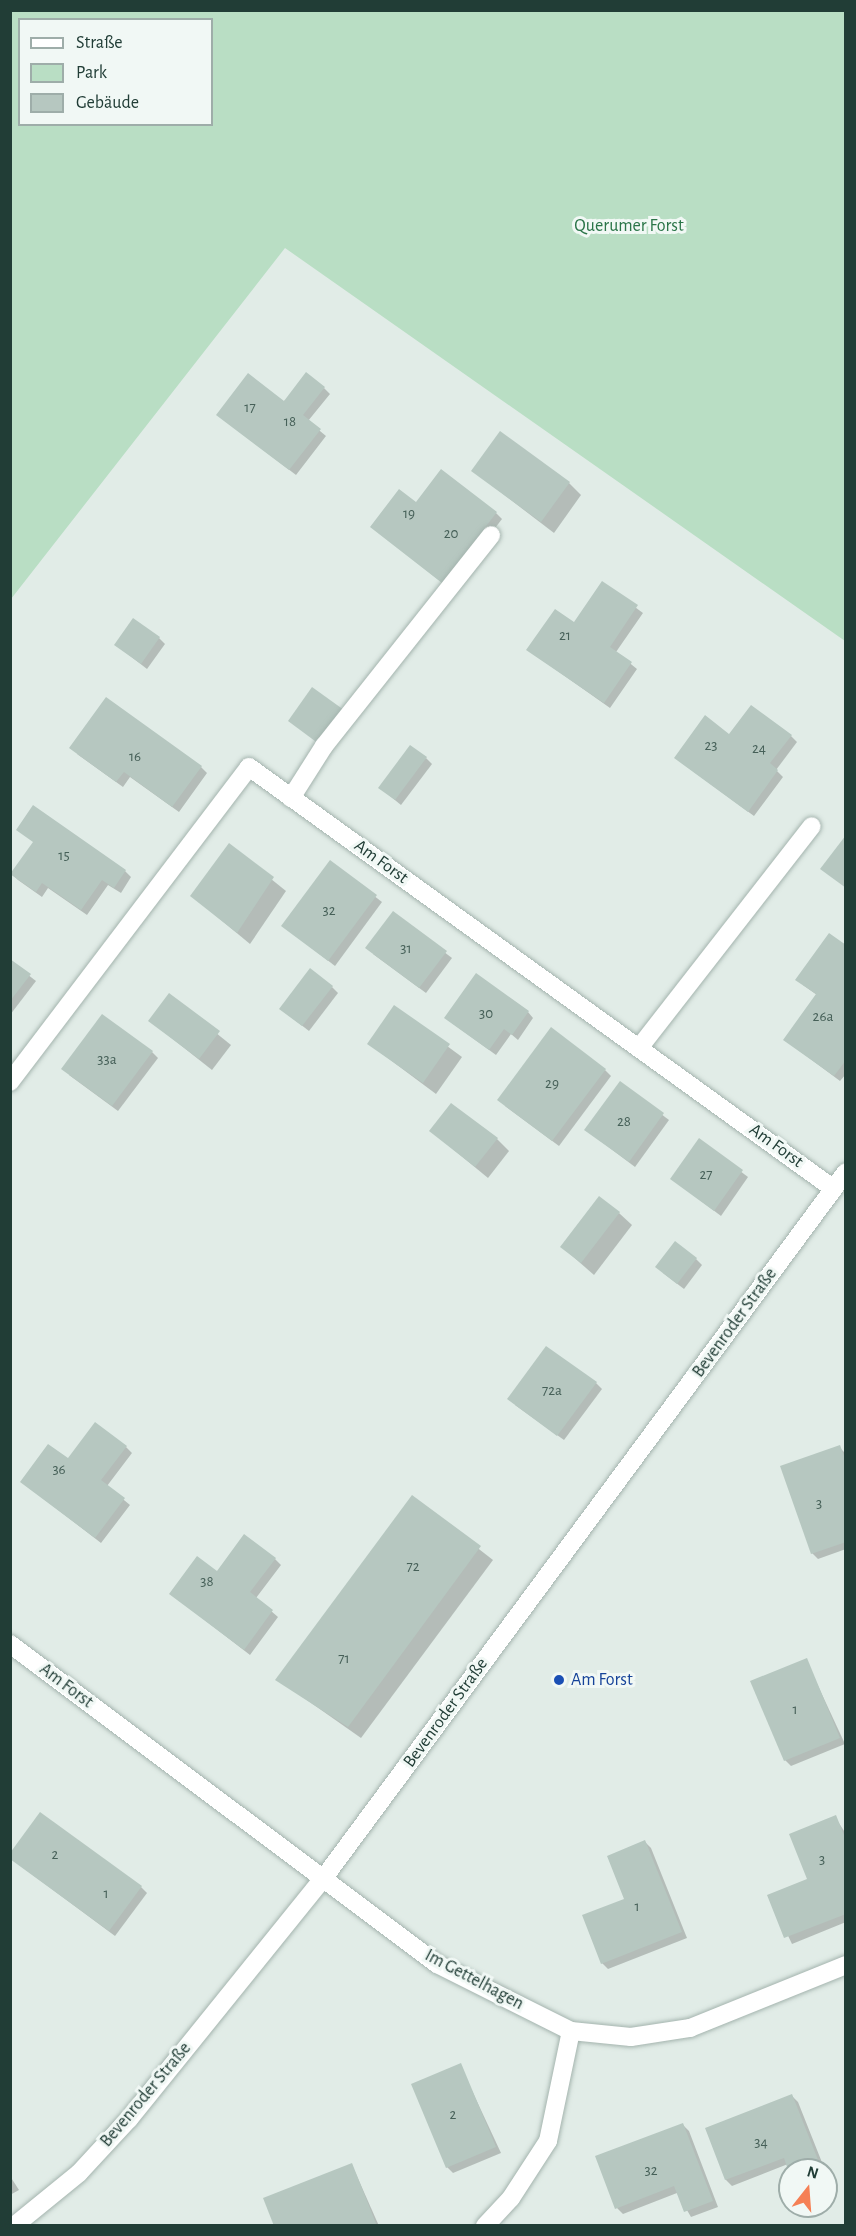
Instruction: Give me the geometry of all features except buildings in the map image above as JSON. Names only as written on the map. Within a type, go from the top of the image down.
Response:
[{"type":"street","points":[[291,798],[324,746],[491,535]]},
{"type":"street","name":"Am Forst","points":[[10,1082],[249,767],[834,1189]]},
{"type":"street","points":[[639,1048],[812,826]]},
{"type":"street","name":"Bevenroder Straße","points":[[14,2226],[79,2173],[129,2119],[323,1879],[846,1172]]},
{"type":"street","name":"Am Forst","points":[[10,1644],[323,1879]]},
{"type":"street","name":"Im Gettelhagen","points":[[323,1879],[437,1964],[571,2031],[631,2037],[690,2028],[846,1965]]},
{"type":"street","points":[[485,2226],[511,2198],[548,2141],[571,2031]]},
{"type":"green space","name":"Querumer Forst","points":[[11,10],[845,11],[845,641],[285,248],[11,599]]},
{"type":"place","name":"Am Forst","points":[[559,1680]]}]
